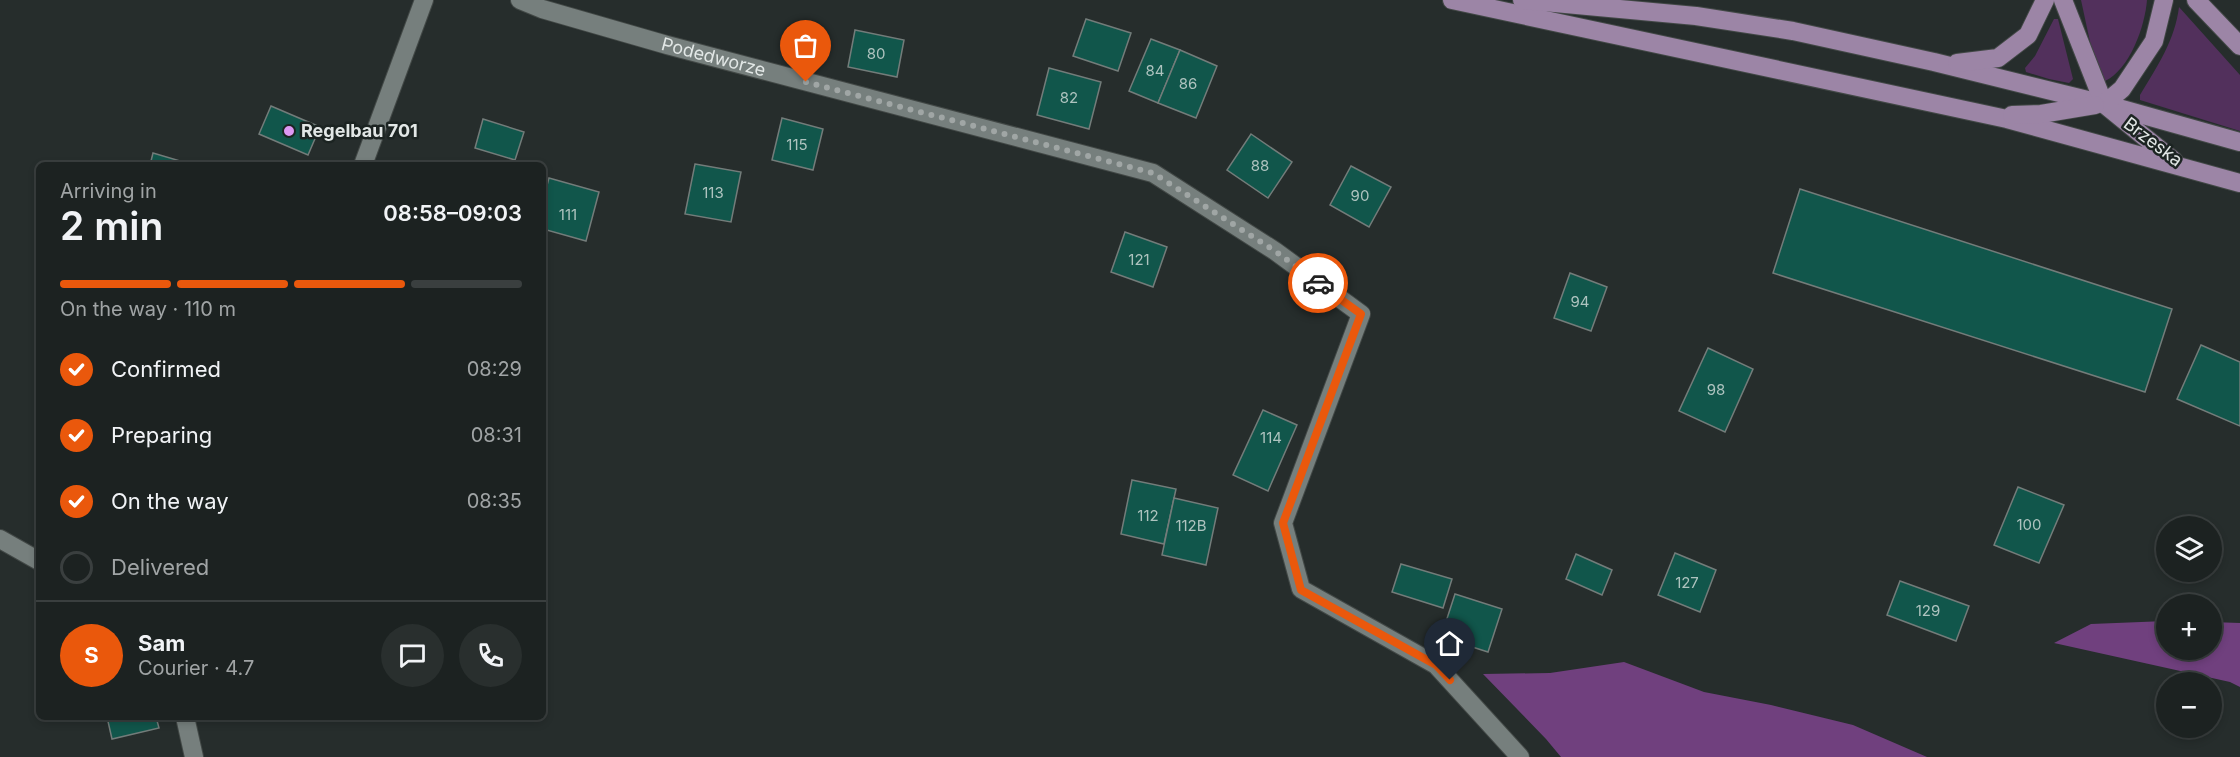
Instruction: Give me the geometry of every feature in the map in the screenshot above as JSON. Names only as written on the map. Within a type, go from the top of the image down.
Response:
[{"type":"main road","points":[[1452,0],[1989,115],[2179,166]]},
{"type":"main road","points":[[1522,0],[1696,16],[1793,31],[2104,104]]},
{"type":"main road","points":[[1935,63],[1966,63],[1998,58],[2028,35],[2045,0]]},
{"type":"main road","name":"Brzeska","points":[[2063,0],[2104,104],[2179,166],[2240,183]]},
{"type":"main road","name":"Brzeska","points":[[2104,104],[2122,88],[2154,41],[2164,0]]},
{"type":"main road","points":[[2196,0],[2240,46]]},
{"type":"main road","points":[[1989,115],[2041,114],[2104,104]]},
{"type":"main road","name":"Brzeska","points":[[2104,104],[2240,142]]},
{"type":"street","points":[[364,162],[424,0]]},
{"type":"street","name":"Podedworze","points":[[520,0],[542,9],[667,45],[1153,173],[1275,251],[1361,314],[1283,523],[1301,590],[1436,665],[1520,757]]},
{"type":"street","points":[[0,539],[36,559]]},
{"type":"street","points":[[186,720],[195,757]]},
{"type":"shaded area","points":[[2081,0],[2147,0],[2135,46],[2122,67],[2105,81],[2092,51]]},
{"type":"shaded area","points":[[2179,7],[2240,75],[2240,131],[2140,100],[2140,95],[2159,64],[2174,31]]},
{"type":"shaded area","points":[[2054,19],[2058,19],[2073,79],[2069,83],[2026,72],[2025,68],[2035,56]]},
{"type":"shaded area","points":[[2156,621],[2156,660],[2222,660],[2222,622],[2240,623],[2240,687],[2222,680],[2222,672],[2185,672],[2054,643],[2091,624]]},
{"type":"shaded area","points":[[1624,662],[1704,692],[1853,725],[1927,757],[1561,757],[1483,674],[1550,673]]},
{"type":"building","points":[[1086,19],[1131,33],[1118,71],[1073,56]]},
{"type":"building","points":[[855,30],[904,40],[897,77],[848,67]]},
{"type":"building","points":[[1151,39],[1180,50],[1158,103],[1129,91]]},
{"type":"building","points":[[1180,50],[1217,66],[1196,118],[1158,103]]},
{"type":"building","points":[[1049,68],[1101,82],[1089,129],[1037,115]]},
{"type":"building","name":"Regelbau 701","points":[[271,106],[320,127],[308,155],[259,134]]},
{"type":"building","points":[[782,118],[823,129],[813,170],[772,160]]},
{"type":"building","points":[[483,119],[524,132],[515,160],[475,148]]},
{"type":"building","points":[[1251,134],[1292,162],[1268,198],[1227,170]]},
{"type":"building","points":[[153,153],[184,162],[151,162]]},
{"type":"building","points":[[695,164],[741,172],[731,222],[685,214]]},
{"type":"building","points":[[1351,166],[1391,187],[1369,227],[1330,205]]},
{"type":"building","points":[[549,178],[599,192],[586,241],[546,230],[546,189]]},
{"type":"building","points":[[1800,189],[2172,309],[2145,392],[1773,273]]},
{"type":"building","points":[[1125,232],[1167,247],[1153,287],[1111,272]]},
{"type":"building","points":[[1570,273],[1607,287],[1591,331],[1554,318]]},
{"type":"building","points":[[2201,345],[2240,362],[2240,426],[2177,399]]},
{"type":"building","points":[[1708,348],[1753,369],[1725,432],[1679,411]]},
{"type":"building","points":[[1263,410],[1297,425],[1268,491],[1233,475]]},
{"type":"building","points":[[1132,480],[1176,489],[1164,544],[1121,534]]},
{"type":"building","points":[[2018,487],[2064,505],[2039,563],[1994,545]]},
{"type":"building","points":[[1174,498],[1218,508],[1206,565],[1162,555]]},
{"type":"building","points":[[1675,553],[1716,570],[1700,612],[1658,595]]},
{"type":"building","points":[[1576,554],[1612,570],[1602,595],[1566,579]]},
{"type":"building","points":[[1401,564],[1452,579],[1443,608],[1392,592]]},
{"type":"building","points":[[1900,581],[1969,606],[1956,641],[1887,615]]},
{"type":"building","points":[[1455,594],[1502,609],[1488,652],[1441,637]]},
{"type":"building","points":[[108,720],[157,720],[159,728],[112,739]]},
{"type":"way so far","points":[[806,82],[1153,173],[1275,251],[1318,283]]},
{"type":"place","name":"Regelbau 701","points":[[289,131]]},
{"type":"route","points":[[1318,283],[1361,314],[1283,523],[1301,590],[1436,665],[1450,680]]}]
